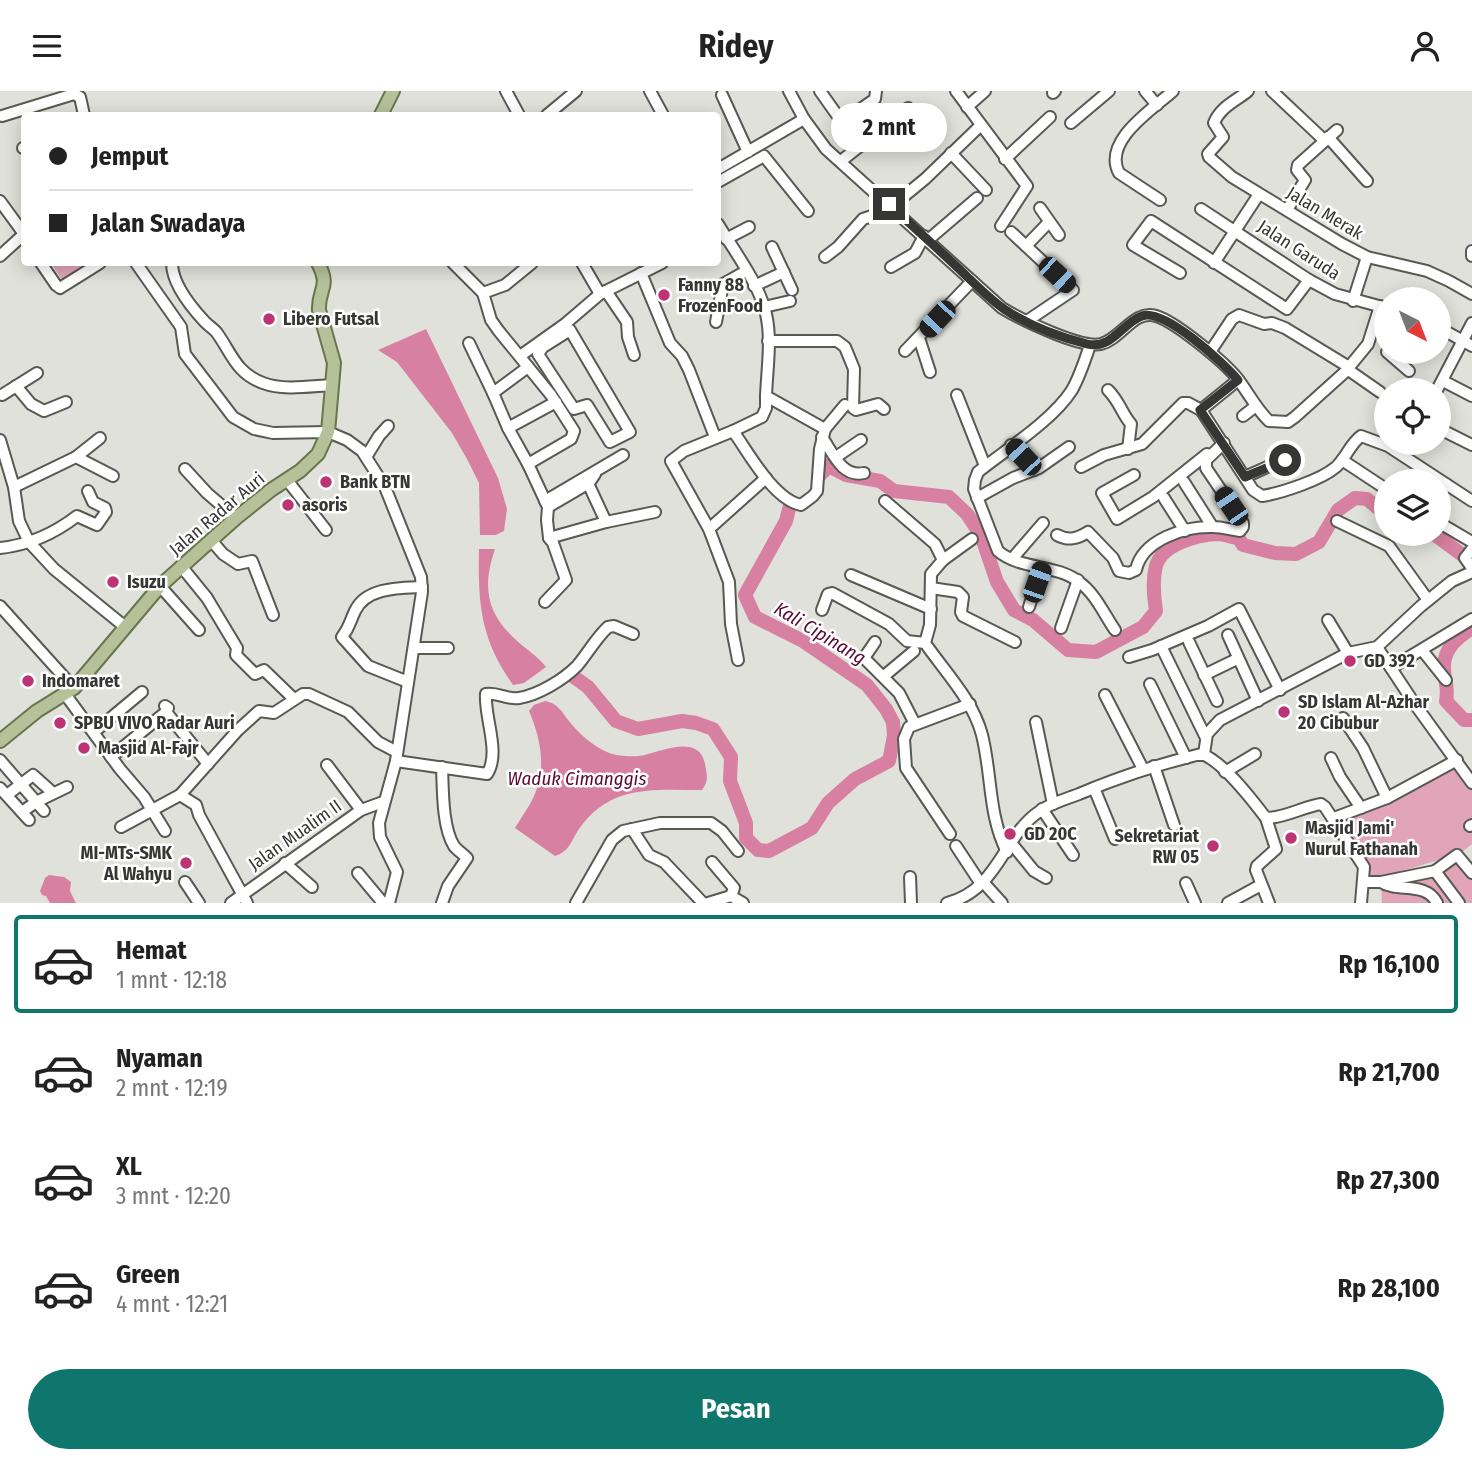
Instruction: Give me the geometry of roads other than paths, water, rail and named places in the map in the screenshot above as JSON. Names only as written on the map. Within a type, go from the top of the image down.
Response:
[{"type":"main road","name":"Jalan Radar Auri","points":[[0,741],[37,711],[70,691],[160,586],[236,518],[314,459],[322,448],[328,432],[334,363],[319,310],[325,287],[319,266]]},
{"type":"street","points":[[506,91],[517,112]]},
{"type":"street","points":[[551,112],[576,91]]},
{"type":"street","points":[[661,112],[652,94],[665,91]]},
{"type":"street","points":[[789,91],[821,143],[1002,308],[1034,326],[1090,345],[1100,345],[1111,341],[1136,320],[1148,315],[1161,318],[1210,352],[1238,380],[1269,421],[1288,422],[1307,408],[1348,368],[1370,339],[1374,329]]},
{"type":"street","points":[[820,91],[842,122],[875,99],[876,91]]},
{"type":"street","points":[[956,91],[1027,188],[1001,226]]},
{"type":"street","points":[[967,107],[985,91]]},
{"type":"street","points":[[1071,123],[1109,91]]},
{"type":"street","points":[[1145,91],[1157,105]]},
{"type":"street","points":[[1160,200],[1119,173],[1115,162],[1121,138],[1173,91]]},
{"type":"street","name":"Jalan Merak","points":[[1248,91],[1229,104],[1217,117],[1214,123],[1223,137],[1208,154],[1209,157],[1232,177],[1308,225],[1367,257],[1427,271],[1472,294]]},
{"type":"street","points":[[1272,91],[1326,139],[1367,181]]},
{"type":"street","points":[[2,116],[74,93],[80,97],[83,112]]},
{"type":"street","points":[[722,95],[748,152]]},
{"type":"street","points":[[841,160],[908,108]]},
{"type":"street","points":[[1005,159],[1050,117]]},
{"type":"street","points":[[721,167],[804,119]]},
{"type":"street","points":[[825,257],[838,247],[863,219],[891,205],[981,125]]},
{"type":"street","points":[[1287,210],[1305,180],[1297,170],[1298,165],[1337,129]]},
{"type":"street","points":[[891,267],[915,253],[926,238],[981,194],[951,153]]},
{"type":"street","points":[[721,180],[764,156],[807,211]]},
{"type":"street","points":[[1214,263],[1259,194]]},
{"type":"street","points":[[0,201],[21,231]]},
{"type":"street","points":[[1040,208],[1059,235]]},
{"type":"street","name":"Jalan Garuda","points":[[1201,209],[1309,280],[1353,301],[1374,305]]},
{"type":"street","points":[[1180,273],[1133,245],[1151,221],[1287,309],[1309,280]]},
{"type":"street","points":[[1026,246],[1049,222]]},
{"type":"street","points":[[738,660],[731,624],[729,582],[709,529],[671,461],[715,437],[762,417],[766,408],[768,341],[765,307],[721,232],[749,227]]},
{"type":"street","points":[[1011,232],[1073,290],[1027,321]]},
{"type":"street","points":[[0,256],[21,238]]},
{"type":"street","points":[[765,307],[791,296],[784,272],[772,247]]},
{"type":"street","points":[[1353,301],[1367,257]]},
{"type":"street","points":[[43,266],[55,285],[61,288],[95,266]]},
{"type":"street","points":[[138,266],[181,327],[185,354],[233,417],[254,429],[273,433],[328,432],[347,440],[366,457],[385,487],[418,568],[422,587],[414,648],[396,757],[378,829],[397,872],[389,903]]},
{"type":"street","points":[[172,266],[174,275],[190,303],[206,324],[216,332],[235,365],[252,378],[264,384],[281,387],[332,385]]},
{"type":"street","points":[[456,266],[483,293],[491,320],[556,402],[572,427],[574,435],[568,441],[528,464]]},
{"type":"street","points":[[483,293],[505,285],[528,266]]},
{"type":"street","points":[[584,266],[627,322],[628,337],[634,355]]},
{"type":"street","points":[[568,327],[630,432],[610,442],[587,405],[574,409],[538,354],[603,293],[656,266]]},
{"type":"street","points":[[716,322],[723,284],[746,271]]},
{"type":"street","points":[[754,286],[784,272]]},
{"type":"street","points":[[641,273],[670,343],[682,356],[689,370],[715,437]]},
{"type":"street","points":[[905,351],[972,281]]},
{"type":"street","points":[[1210,352],[1232,319],[1239,315],[1285,328],[1374,388]]},
{"type":"street","points":[[1444,378],[1467,343],[1472,323]]},
{"type":"street","points":[[520,356],[568,327]]},
{"type":"street","points":[[1451,334],[1467,343]]},
{"type":"street","points":[[919,338],[930,372]]},
{"type":"street","points":[[1370,339],[1374,342]]},
{"type":"street","points":[[768,341],[837,341],[845,347],[854,369],[853,408],[856,410],[878,404],[884,409]]},
{"type":"street","points":[[469,343],[547,504],[549,538],[554,543],[566,580],[545,602]]},
{"type":"street","points":[[1090,345],[1080,374],[1060,406],[1044,422],[985,466],[976,475],[975,489],[996,549],[1012,559],[1078,580],[1091,594],[1115,630]]},
{"type":"street","points":[[1401,364],[1409,371]]},
{"type":"street","points":[[493,393],[528,367]]},
{"type":"street","points":[[1,393],[37,373]]},
{"type":"street","points":[[1200,410],[1238,380]]},
{"type":"street","points":[[16,386],[31,404],[44,411],[66,402]]},
{"type":"street","points":[[1451,389],[1472,396]]},
{"type":"street","points":[[1108,390],[1131,424],[1128,449]]},
{"type":"street","points":[[766,395],[823,433],[849,474],[864,473]]},
{"type":"street","points":[[957,395],[985,466]]},
{"type":"street","points":[[508,428],[556,402]]},
{"type":"street","points":[[1081,467],[1104,455],[1146,441],[1182,403],[1188,403],[1200,410],[1256,493],[1266,495],[1331,472],[1361,436],[1388,446],[1423,469]]},
{"type":"street","points":[[733,431],[766,478],[786,500],[803,504],[817,491],[823,433],[845,405]]},
{"type":"street","points":[[1242,416],[1256,406]]},
{"type":"street","points":[[366,457],[388,426]]},
{"type":"street","points":[[1451,434],[1472,445]]},
{"type":"street","points":[[14,487],[76,457],[100,438]]},
{"type":"street","points":[[0,440],[14,487],[19,521],[29,542],[54,569],[124,626]]},
{"type":"street","points":[[836,457],[860,440]]},
{"type":"street","points":[[1134,475],[1102,493],[1117,519],[1153,497],[1222,441]]},
{"type":"street","points":[[1056,535],[1072,539],[1088,532],[1113,558],[1119,571],[1129,573],[1136,570],[1138,559],[1147,547],[1185,531],[1212,526],[1241,531],[1243,523],[1206,468],[1206,460],[1222,441]]},
{"type":"street","points":[[1011,445],[1034,470]]},
{"type":"street","points":[[977,498],[1034,470],[1069,447]]},
{"type":"street","points":[[547,504],[623,455]]},
{"type":"street","points":[[76,457],[113,476]]},
{"type":"street","points":[[1245,477],[1285,460]]},
{"type":"street","points":[[1342,460],[1374,481]]},
{"type":"street","points":[[185,469],[236,518]]},
{"type":"street","points":[[590,478],[606,522]]},
{"type":"street","points":[[709,529],[766,478]]},
{"type":"street","points":[[287,480],[326,530]]},
{"type":"street","points":[[1184,482],[1212,526]]},
{"type":"street","points":[[1451,487],[1472,501]]},
{"type":"street","points":[[0,548],[29,542],[77,516],[97,525],[107,512],[93,502],[88,491]]},
{"type":"street","points":[[1164,498],[1185,531]]},
{"type":"street","points":[[885,501],[934,544],[943,560]]},
{"type":"street","points":[[549,538],[655,512]]},
{"type":"street","points":[[1336,521],[1389,546],[1428,600]]},
{"type":"street","points":[[1012,559],[1043,523]]},
{"type":"street","points":[[1204,754],[1207,734],[1220,720],[1348,653],[1377,647],[1428,600],[1452,581],[1472,570],[1469,550],[1451,534]]},
{"type":"street","points":[[972,539],[943,560],[932,573],[931,610],[925,643],[970,704],[982,733],[996,831],[1009,848],[1034,871],[1046,878]]},
{"type":"street","points":[[211,540],[223,554],[238,563],[252,561],[273,615]]},
{"type":"street","points":[[181,566],[207,598],[237,648],[236,655],[255,674],[264,670],[295,699]]},
{"type":"street","points":[[1029,607],[1041,569]]},
{"type":"street","points":[[851,575],[872,586],[905,596],[931,610]]},
{"type":"street","points":[[1061,628],[1078,580]]},
{"type":"street","points":[[160,586],[199,630]]},
{"type":"street","points":[[408,682],[368,666],[342,637],[352,624],[355,610],[369,596],[395,588],[422,587]]},
{"type":"street","points":[[932,588],[958,592],[963,597],[963,617],[1015,642]]},
{"type":"street","points":[[822,610],[828,594],[832,593],[889,624],[907,641],[925,643]]},
{"type":"street","points":[[0,606],[70,691],[94,732],[153,810],[165,831]]},
{"type":"street","points":[[1129,657],[1208,627],[1240,609],[1280,690]]},
{"type":"street","points":[[1391,668],[1472,618]]},
{"type":"street","points":[[1328,620],[1348,653]]},
{"type":"street","points":[[121,827],[180,795],[238,730],[259,711],[274,713],[307,694],[347,711],[396,757],[483,775],[489,773],[492,732],[485,698],[491,693],[519,698],[565,676],[608,627],[614,626],[633,633]]},
{"type":"street","points":[[1213,632],[1187,642],[1217,701]]},
{"type":"street","points":[[1227,635],[1258,701]]},
{"type":"street","points":[[875,642],[864,658],[899,693],[915,724]]},
{"type":"street","points":[[1161,646],[1206,738]]},
{"type":"street","points":[[1377,647],[1472,783]]},
{"type":"street","points":[[414,648],[448,648]]},
{"type":"street","points":[[1422,650],[1446,680]]},
{"type":"street","points":[[884,676],[914,651]]},
{"type":"street","points":[[1204,675],[1237,659]]},
{"type":"street","points":[[1150,684],[1186,758]]},
{"type":"street","points":[[94,732],[142,692]]},
{"type":"street","points":[[1105,695],[1149,768],[1174,824]]},
{"type":"street","points":[[950,834],[906,768],[905,735],[908,728],[915,724],[970,704]]},
{"type":"street","points":[[111,757],[166,709],[208,764]]},
{"type":"street","points":[[1343,717],[1363,748],[1387,798]]},
{"type":"street","points":[[1037,722],[1047,807],[1073,855]]},
{"type":"street","points":[[947,903],[964,898],[982,883],[1026,824],[1047,807],[1149,768],[1204,754]]},
{"type":"street","points":[[1204,754],[1226,772],[1266,818],[1276,849],[1257,866],[1269,903]]},
{"type":"street","points":[[1226,772],[1255,754]]},
{"type":"street","points":[[1332,758],[1340,777],[1361,808]]},
{"type":"street","points":[[0,760],[40,806]]},
{"type":"street","points":[[1334,818],[1387,798],[1457,760]]},
{"type":"street","points":[[327,765],[361,810]]},
{"type":"street","points":[[442,903],[454,875],[467,858],[453,842],[448,827],[443,794],[443,767]]},
{"type":"street","points":[[53,793],[34,775],[4,792],[25,816],[53,793],[67,787]]},
{"type":"street","points":[[1094,787],[1115,839]]},
{"type":"street","points":[[180,795],[190,799],[195,805],[244,898]]},
{"type":"street","name":"Jalan Mualim II","points":[[231,903],[244,898],[285,863],[361,810],[383,802]]},
{"type":"street","points":[[1266,818],[1321,804],[1334,818],[1362,861],[1362,903]]},
{"type":"street","points":[[576,903],[612,840],[620,833],[632,829],[660,823],[711,823],[718,826],[738,851]]},
{"type":"street","points":[[632,829],[649,855],[664,862],[705,903],[731,896],[743,903]]},
{"type":"street","points":[[956,846],[982,883],[1002,903]]},
{"type":"street","points":[[1364,882],[1381,882],[1435,871],[1457,855],[1472,873]]},
{"type":"street","points":[[712,862],[733,887],[731,896]]},
{"type":"street","points":[[285,863],[312,887]]},
{"type":"street","points":[[1435,871],[1459,903]]},
{"type":"street","points":[[358,873],[383,903]]},
{"type":"street","points":[[910,877],[911,903]]},
{"type":"street","points":[[185,882],[199,903]]},
{"type":"street","points":[[1381,882],[1391,887],[1424,891],[1437,903]]},
{"type":"street","points":[[1186,883],[1195,903]]},
{"type":"street","points":[[1228,903],[1261,885]]},
{"type":"water","points":[[426,329],[498,478],[507,509],[504,531],[496,535],[480,535],[479,483],[452,433],[397,362],[378,350]]},
{"type":"water","points":[[479,549],[495,549],[488,585],[489,597],[497,618],[514,638],[546,667],[524,683],[513,685],[487,636],[479,587]]},
{"type":"water","name":"Waduk Cimanggis","points":[[545,701],[559,708],[586,739],[610,753],[635,756],[677,747],[695,749],[701,754],[705,764],[706,784],[702,790],[650,790],[619,797],[591,814],[567,848],[555,856],[515,828],[530,804],[540,778],[538,739],[529,711],[534,705]]},
{"type":"water","points":[[49,875],[64,877],[71,882],[70,891],[76,903],[50,903],[46,896],[42,895],[40,891]]},
{"type":"waterway","name":"Kali Cipinang","points":[[821,474],[829,466],[846,475],[880,481],[894,491],[949,497],[967,514],[981,535],[997,582],[1014,610],[1033,620],[1068,650],[1096,652],[1143,627],[1156,611],[1156,566],[1165,552],[1173,546],[1200,536],[1220,534],[1239,539],[1243,545],[1275,553],[1296,554],[1319,542],[1338,510],[1355,498],[1367,499],[1374,505]]},
{"type":"waterway","name":"Kali Cipinang","points":[[574,677],[588,687],[616,721],[638,729],[682,721],[713,729],[731,757],[730,781],[746,823],[746,838],[758,850],[769,851],[812,828],[828,803],[855,779],[889,761],[894,736],[893,722],[867,685],[803,641],[755,617],[745,595],[786,521],[790,505]]},
{"type":"waterway","name":"Kali Cipinang","points":[[1450,546],[1472,562]]},
{"type":"waterway","name":"Kali Cipinang","points":[[1472,628],[1449,649],[1444,661],[1446,701],[1464,720],[1472,720]]},
{"type":"place","name":"Fanny 88 FrozenFood","points":[[664,295]]},
{"type":"place","name":"Libero Futsal","points":[[269,319]]},
{"type":"place","name":"Bank BTN","points":[[326,482]]},
{"type":"place","name":"asoris","points":[[288,505]]},
{"type":"place","name":"Isuzu","points":[[113,582]]},
{"type":"place","name":"GD 392","points":[[1350,661]]},
{"type":"place","name":"Indomaret","points":[[28,681]]},
{"type":"place","name":"SD Islam Al-Azhar 20 Cibubur","points":[[1284,712]]},
{"type":"place","name":"SPBU VIVO Radar Auri","points":[[60,723]]},
{"type":"place","name":"Masjid Al-Fajr","points":[[84,748]]},
{"type":"place","name":"GD 20C","points":[[1010,834]]},
{"type":"place","name":"Masjid Jami' Nurul Fathanah","points":[[1291,838]]},
{"type":"place","name":"Sekretariat RW 05","points":[[1213,846]]},
{"type":"place","name":"MI-MTs-SMK Al Wahyu","points":[[186,863]]}]
